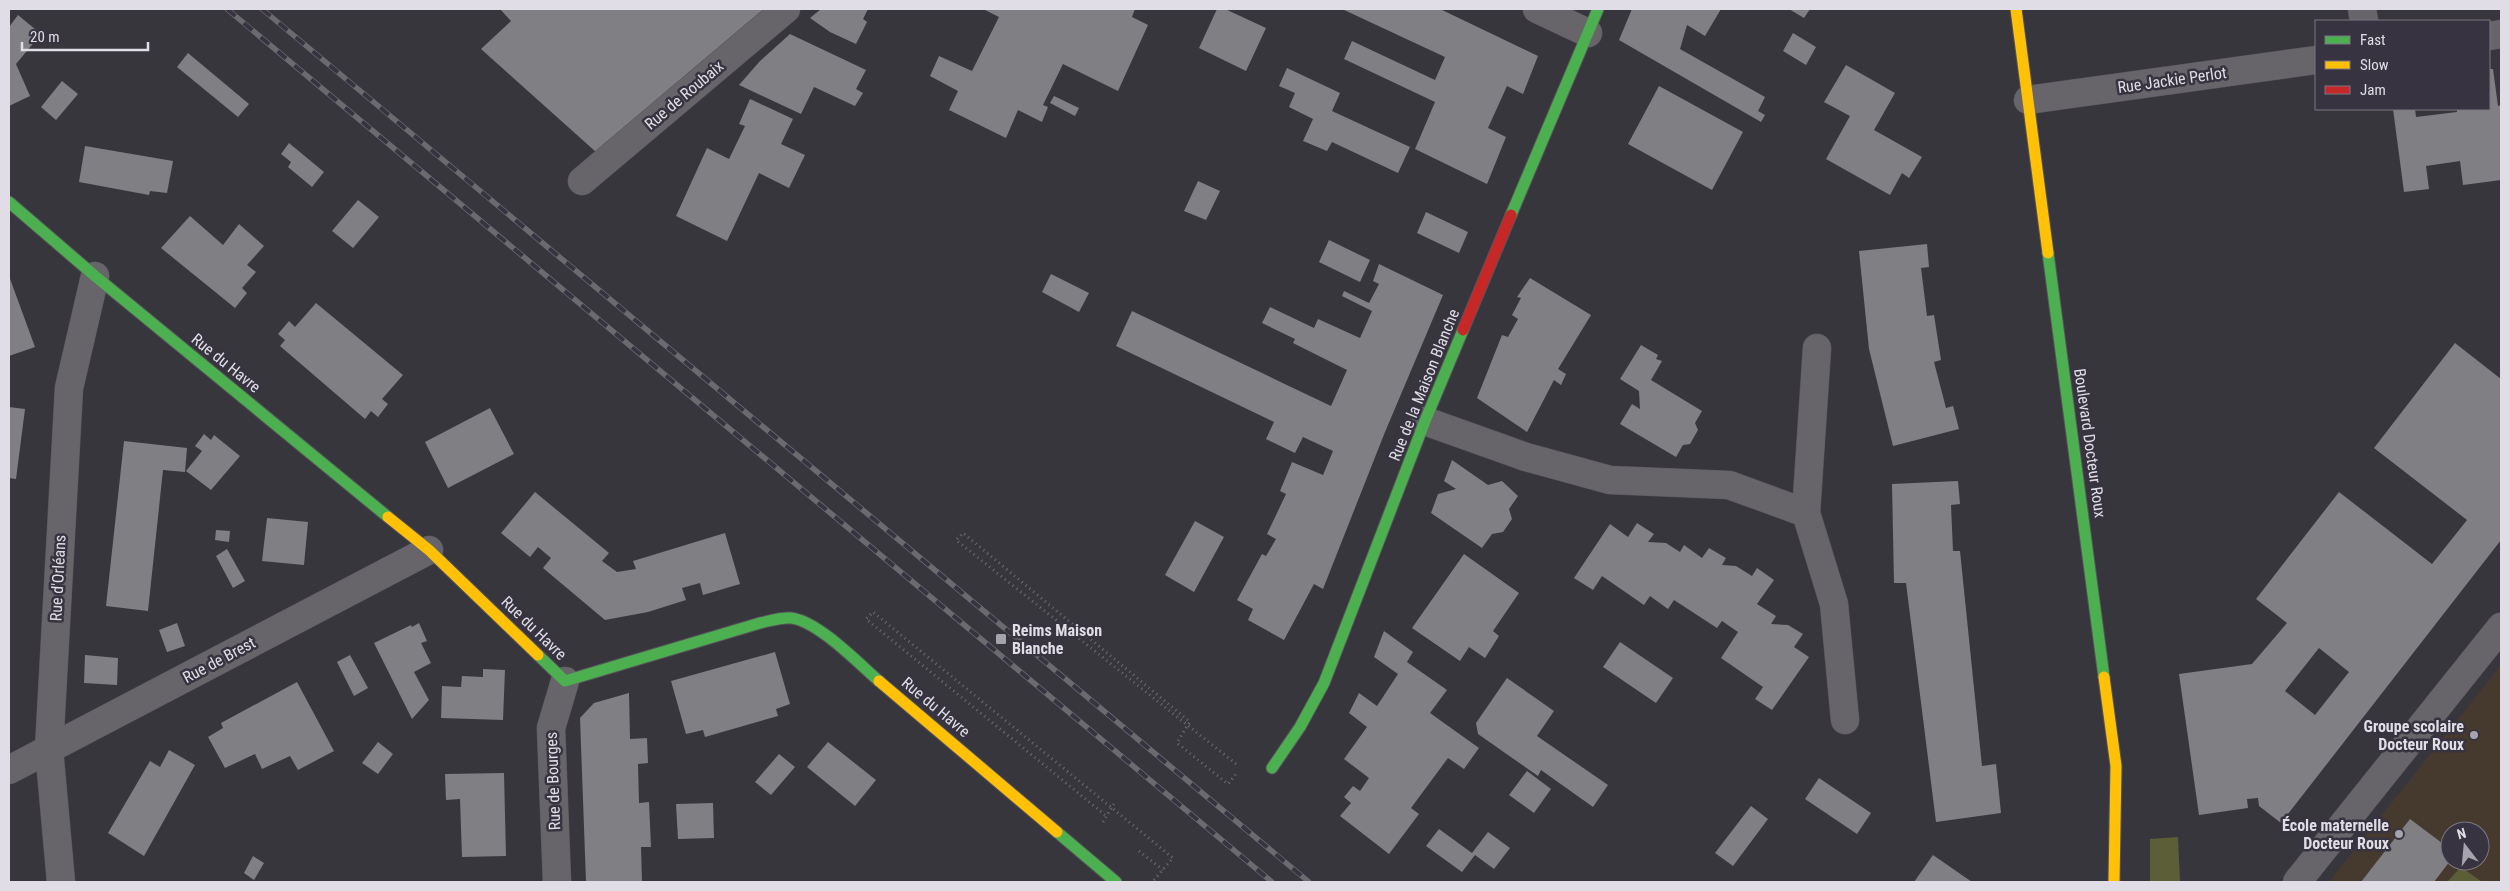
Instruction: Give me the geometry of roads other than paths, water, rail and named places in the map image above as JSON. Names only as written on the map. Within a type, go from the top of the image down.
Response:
[{"type":"street","name":"Rue de Roubaix","points":[[582,181],[786,9]]},
{"type":"street","points":[[1537,9],[1593,21]]},
{"type":"street","name":"Boulevard Docteur Roux","points":[[2016,9],[2116,766],[2114,882]]},
{"type":"street","name":"Rue de la Maison Blanche","points":[[1272,768],[1300,727],[1324,683],[1425,421],[1593,21]]},
{"type":"street","name":"Rue Jackie Perlot","points":[[2028,100],[2315,60]]},
{"type":"street","name":"Rue du Havre","points":[[9,202],[95,276],[429,550],[565,681],[760,623],[779,618],[798,617],[818,630],[1113,878]]},
{"type":"street","name":"Rue d'Orléans","points":[[61,882],[49,749],[69,388],[95,276]]},
{"type":"street","points":[[1817,348],[1806,513],[1834,604],[1846,720]]},
{"type":"street","points":[[1425,421],[1526,457],[1610,480],[1729,485],[1806,513]]},
{"type":"street","name":"Rue de Brest","points":[[9,770],[429,550]]},
{"type":"street","points":[[2297,882],[2501,627]]},
{"type":"street","name":"Rue de Bourges","points":[[557,882],[551,728],[565,681]]},
{"type":"railway","points":[[227,9],[1272,882]]},
{"type":"railway","points":[[262,9],[1309,882]]},
{"type":"place","name":"Reims Maison Blanche","points":[[1001,639]]},
{"type":"place","name":"Groupe scolaire Docteur Roux","points":[[2474,735]]},
{"type":"place","name":"École maternelle Docteur Roux","points":[[2399,834]]}]
